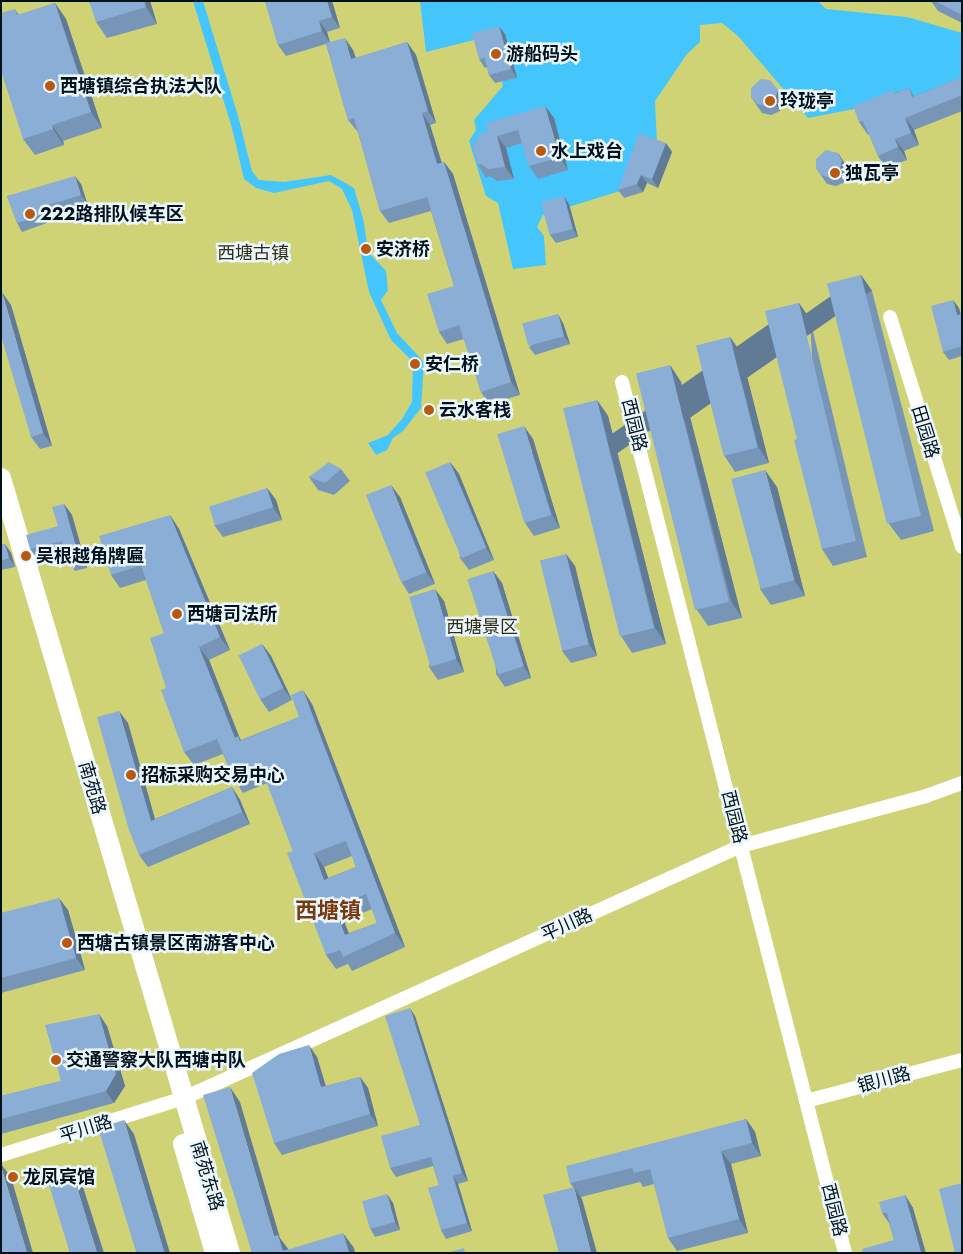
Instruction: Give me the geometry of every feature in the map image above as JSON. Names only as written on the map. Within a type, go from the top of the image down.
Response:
[{"type":"main road","name":"南苑路","points":[[1,478],[178,1101]]},
{"type":"main road","name":"南苑路","points":[[1,521],[178,1101]]},
{"type":"main road","name":"南苑东路","points":[[178,1101],[215,1253]]},
{"type":"main road","name":"南苑东路","points":[[178,1101],[230,1253]]},
{"type":"street","name":"田园路","points":[[890,317],[962,546]]},
{"type":"street","name":"西园路","points":[[622,382],[845,1253]]},
{"type":"street","name":"平川路","points":[[1,1155],[178,1101],[741,846],[926,796],[962,783]]},
{"type":"street","name":"银川路","points":[[806,1101],[962,1060]]},
{"type":"green space","name":"西塘景区","points":[[1,1],[962,1],[962,1253],[1,1253]]},
{"type":"water","points":[[193,1],[203,1],[238,116],[252,171],[259,180],[284,182],[331,175],[354,188],[364,222],[368,252],[386,271],[388,290],[381,300],[397,333],[424,362],[421,408],[403,431],[393,438],[387,450],[376,455],[368,443],[388,435],[402,419],[412,402],[413,362],[391,340],[369,292],[352,210],[342,189],[329,181],[274,193],[256,188],[244,179],[232,128]]},
{"type":"water","points":[[420,1],[818,1],[826,9],[907,17],[962,33],[962,88],[808,118],[738,36],[722,23],[700,25],[700,42],[687,54],[655,101],[657,143],[636,186],[543,215],[537,227],[544,236],[546,265],[513,269],[498,203],[486,196],[469,141],[476,130],[474,120],[503,86],[490,36],[426,52]]},
{"type":"building","points":[[89,1],[144,1],[146,7],[96,22]]},
{"type":"building","points":[[265,1],[327,1],[332,17],[319,21],[322,31],[278,45]]},
{"type":"building","points":[[935,1],[962,1],[962,15]]},
{"type":"building","name":"西塘镇综合执法大队","points":[[55,3],[91,112],[52,125],[53,129],[23,139],[1,71],[1,13],[15,9],[17,15]]},
{"type":"building","name":"游船码头","points":[[499,26],[511,69],[489,75],[485,58],[479,59],[472,33]]},
{"type":"building","points":[[345,38],[351,59],[407,42],[428,111],[422,113],[437,164],[444,162],[511,382],[481,392],[459,325],[439,332],[427,294],[454,286],[427,197],[380,211],[354,118],[348,120],[326,43]]},
{"type":"building","points":[[962,77],[962,95],[905,118],[911,133],[895,139],[898,147],[878,156],[863,121],[859,122],[853,106],[893,90],[894,94],[909,88],[912,97]]},
{"type":"building","points":[[761,79],[770,80],[778,90],[774,102],[766,106],[757,104],[751,97],[751,88]]},
{"type":"building","points":[[545,106],[560,157],[529,166],[518,130],[497,136],[505,167],[488,169],[481,164],[478,165],[472,143],[477,142],[479,134],[488,132],[486,123]]},
{"type":"building","points":[[639,133],[666,143],[652,179],[641,175],[637,184],[618,190]]},
{"type":"building","points":[[826,150],[838,153],[842,161],[839,173],[831,178],[821,175],[816,168],[816,159]]},
{"type":"building","points":[[75,176],[81,195],[39,208],[41,215],[17,223],[7,196]]},
{"type":"building","points":[[564,196],[573,229],[550,235],[541,202]]},
{"type":"building","points":[[861,275],[921,516],[887,524],[827,283]]},
{"type":"building","points":[[2,292],[43,433],[31,437],[1,336]]},
{"type":"building","points":[[953,300],[957,315],[962,314],[962,346],[943,352],[931,306]]},
{"type":"building","points":[[799,303],[856,541],[822,549],[794,440],[797,439],[765,311]]},
{"type":"building","points":[[558,314],[564,336],[528,346],[522,324]]},
{"type":"building","points":[[730,337],[758,448],[724,456],[696,345]]},
{"type":"building","points":[[670,365],[729,602],[695,610],[636,373]]},
{"type":"building","points":[[597,400],[654,628],[620,636],[563,408]]},
{"type":"building","points":[[524,426],[551,515],[524,523],[497,434]]},
{"type":"building","points":[[329,462],[341,469],[325,483],[309,477]]},
{"type":"building","points":[[450,462],[486,548],[461,558],[425,473]]},
{"type":"building","points":[[765,470],[795,580],[761,589],[731,479]]},
{"type":"building","points":[[391,485],[426,572],[401,582],[366,495]]},
{"type":"building","points":[[267,488],[273,507],[215,526],[209,507]]},
{"type":"building","points":[[64,504],[79,557],[68,560],[62,541],[30,549],[26,535],[58,526],[52,507]]},
{"type":"building","points":[[170,515],[220,637],[199,647],[235,738],[238,736],[240,741],[299,717],[291,695],[303,690],[395,933],[343,957],[340,950],[326,955],[287,853],[293,851],[261,768],[234,779],[217,739],[184,752],[161,690],[166,688],[150,638],[164,633],[141,565],[111,575],[99,536]],"holes":[[[346,841],[356,867],[324,880],[314,853]],[[366,894],[377,923],[345,935],[334,907]]]},
{"type":"building","points":[[5,544],[9,558],[1,561],[1,545]]},
{"type":"building","points":[[566,554],[588,644],[562,651],[540,561]]},
{"type":"building","points":[[493,571],[524,666],[498,674],[467,579]]},
{"type":"building","points":[[435,589],[456,659],[431,667],[409,597]]},
{"type":"building","points":[[262,644],[283,688],[260,699],[239,655]]},
{"type":"building","points":[[119,711],[151,821],[232,787],[242,812],[139,855],[129,830],[97,717]]},
{"type":"building","points":[[59,898],[76,958],[1,978],[1,913]]},
{"type":"building","points":[[410,1008],[462,1173],[453,1176],[467,1223],[441,1230],[428,1188],[439,1185],[431,1157],[390,1168],[381,1136],[420,1125],[385,1016]]},
{"type":"building","points":[[99,1014],[116,1074],[106,1091],[1,1119],[1,1096],[61,1081],[45,1025]]},
{"type":"building","points":[[309,1045],[321,1087],[360,1077],[370,1114],[274,1143],[252,1073],[279,1054]]},
{"type":"building","points":[[230,1087],[274,1236],[278,1235],[283,1251],[343,1233],[349,1253],[252,1253],[203,1095]]},
{"type":"building","points":[[746,1119],[752,1143],[721,1151],[739,1219],[668,1238],[650,1169],[634,1173],[632,1168],[570,1183],[566,1166]]},
{"type":"building","points":[[124,1120],[165,1253],[136,1253],[98,1128]]},
{"type":"building","points":[[1,1166],[27,1253],[1,1253]]},
{"type":"building","points":[[72,1171],[97,1253],[70,1253],[47,1179]]},
{"type":"building","points":[[962,1183],[962,1253],[955,1253],[939,1189]]},
{"type":"building","points":[[574,1187],[591,1253],[559,1253],[543,1195]]},
{"type":"building","points":[[387,1194],[395,1222],[370,1229],[362,1201]]},
{"type":"building","points":[[905,1195],[921,1253],[863,1253],[862,1249],[894,1240],[887,1213],[882,1213],[879,1202]]},
{"type":"building","points":[[464,1248],[465,1253],[448,1253]]},
{"type":"place","name":"游船码头","points":[[496,54]]},
{"type":"place","name":"西塘镇综合执法大队","points":[[50,86]]},
{"type":"place","name":"玲珑亭","points":[[770,101]]},
{"type":"place","name":"水上戏台","points":[[541,151]]},
{"type":"place","name":"独瓦亭","points":[[835,173]]},
{"type":"place","name":"222路排队候车区","points":[[30,214]]},
{"type":"place","name":"安济桥","points":[[366,249]]},
{"type":"place","name":"安仁桥","points":[[415,364]]},
{"type":"place","name":"云水客栈","points":[[429,410]]},
{"type":"place","name":"吴根越角牌匾","points":[[26,556]]},
{"type":"place","name":"西塘司法所","points":[[177,614]]},
{"type":"place","name":"招标采购交易中心","points":[[131,775]]},
{"type":"place","name":"西塘古镇景区南游客中心","points":[[67,943]]},
{"type":"place","name":"交通警察大队西塘中队","points":[[56,1060]]},
{"type":"place","name":"龙凤宾馆","points":[[13,1177]]},
{"type":"district","name":"西塘镇","points":[[328,911]]},
{"type":"park label","name":"西塘古镇","points":[[253,253]]}]
